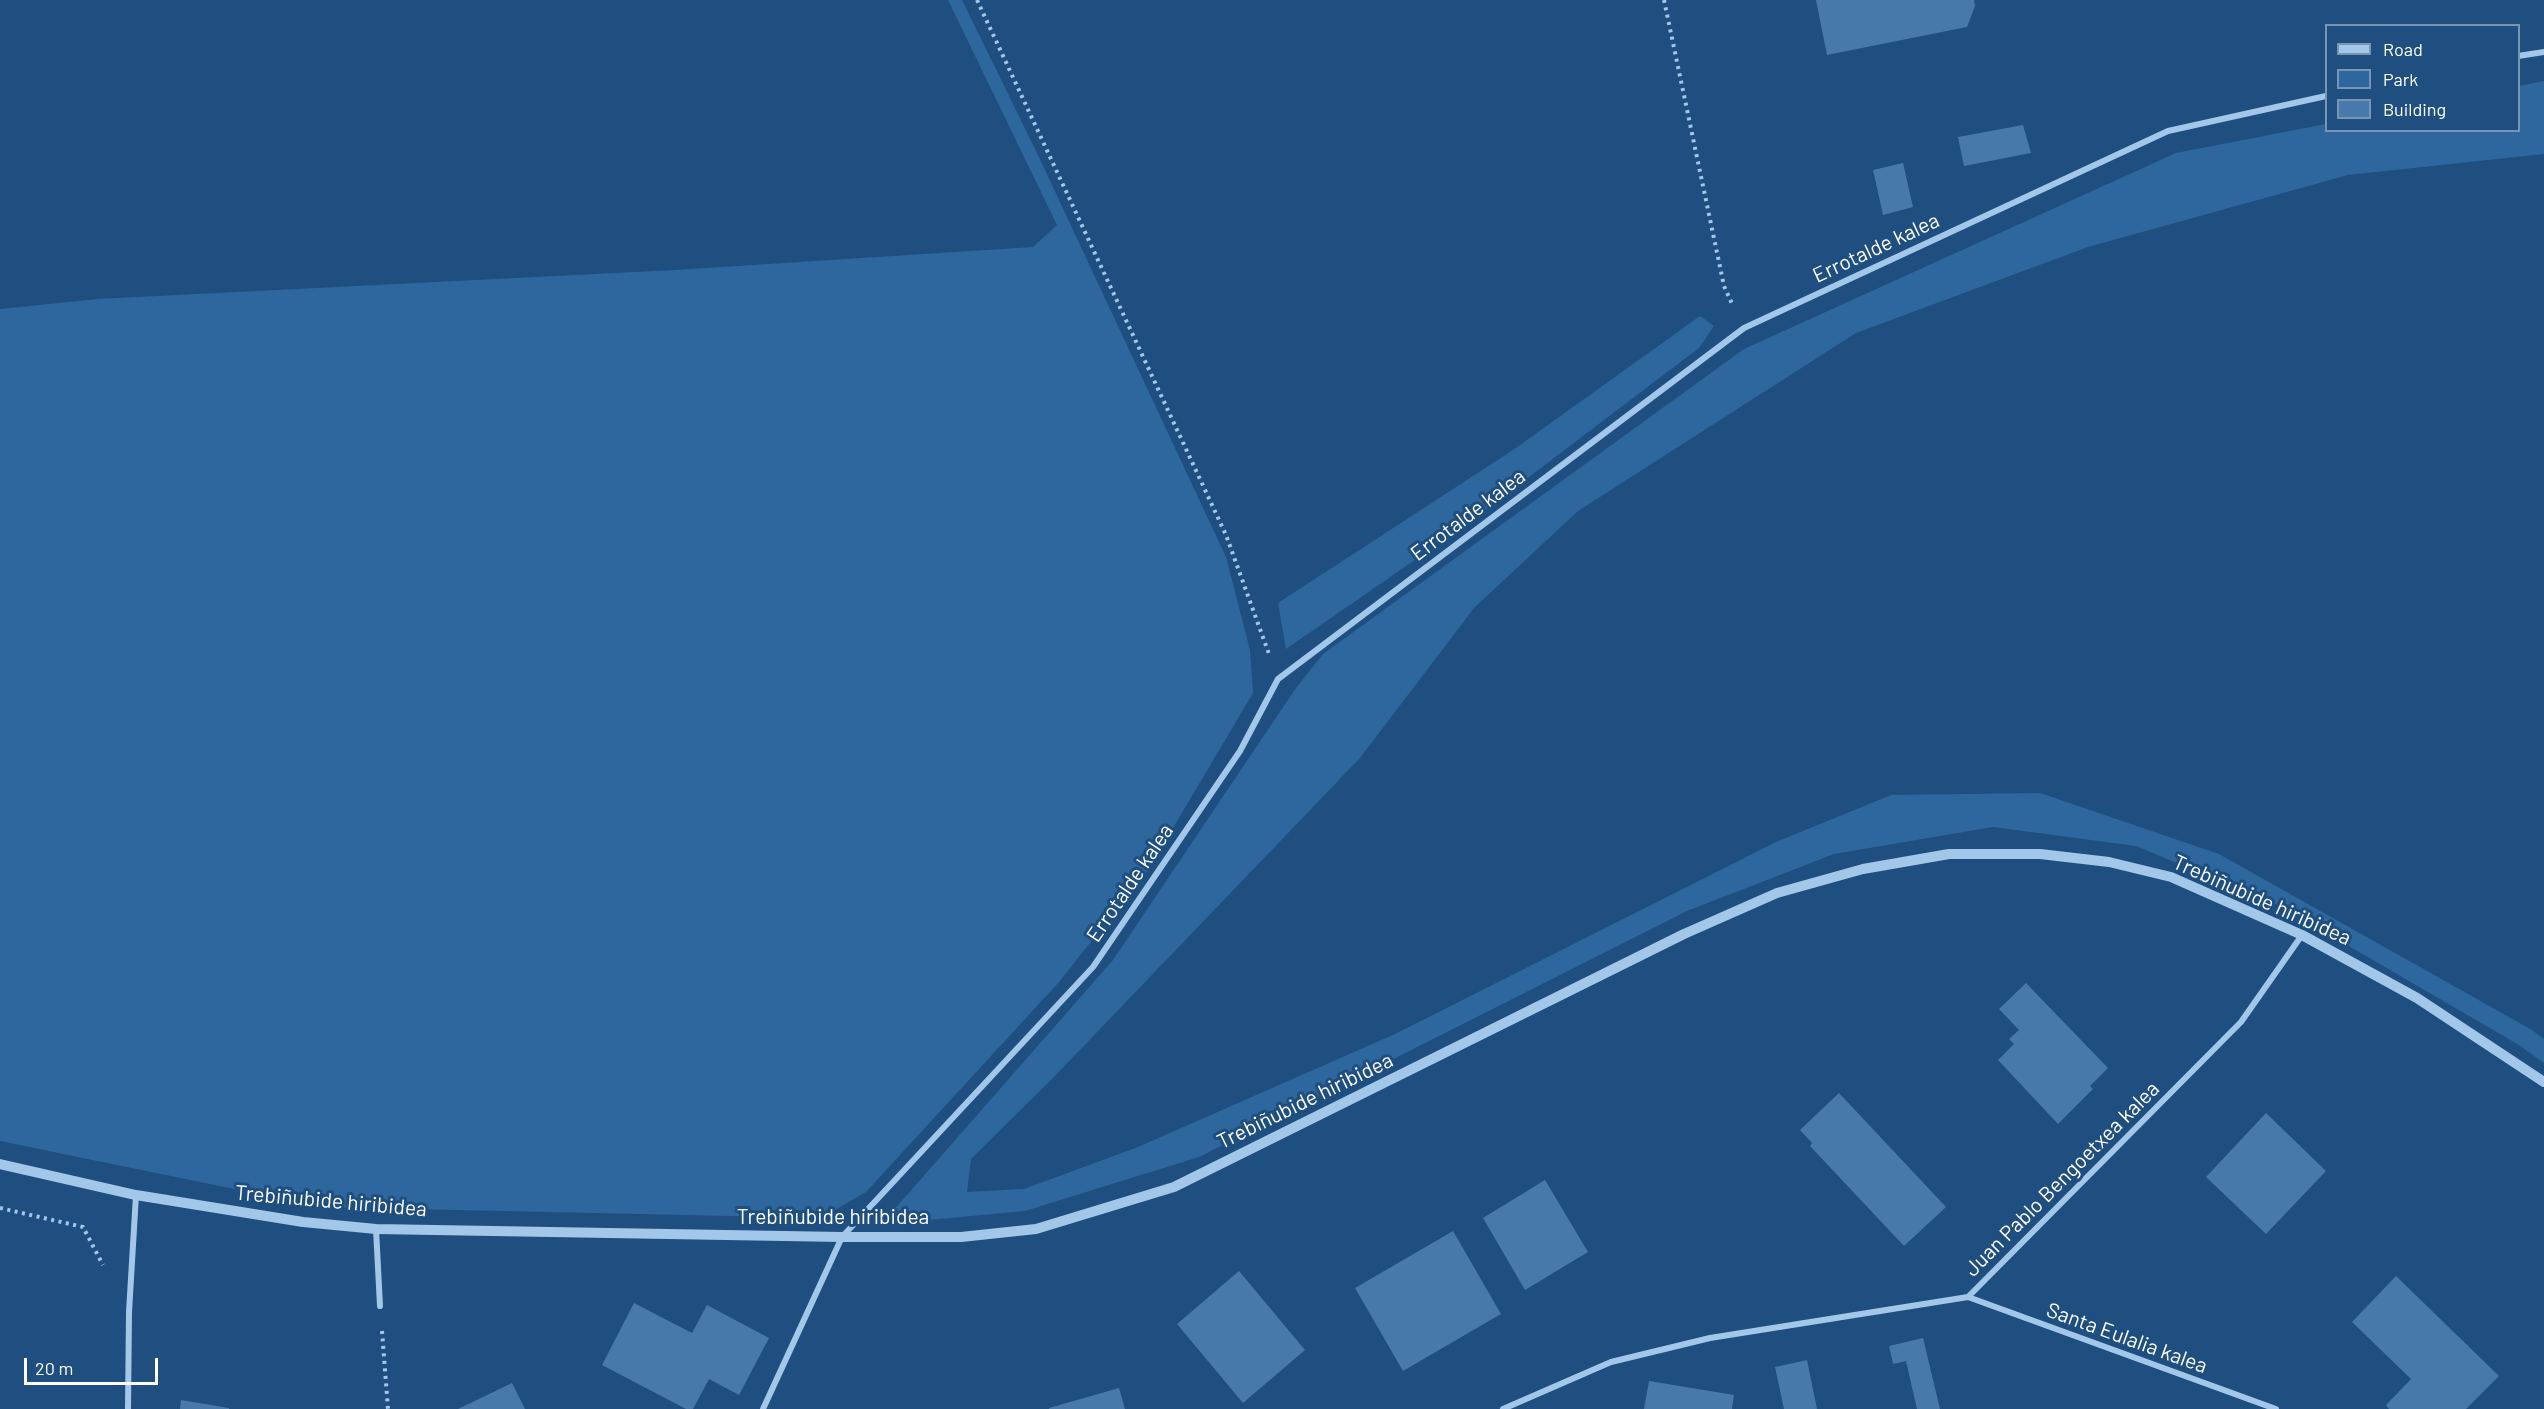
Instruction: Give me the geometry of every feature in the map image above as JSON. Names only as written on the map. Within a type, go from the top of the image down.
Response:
[{"type":"street","points":[[2520,56],[2544,52]]},
{"type":"street","name":"Errotalde kalea","points":[[764,1409],[842,1238],[1093,967],[1240,751],[1278,679],[1744,328],[2168,131],[2325,96]]},
{"type":"street","name":"Trebiñubide hiribidea","points":[[0,1164],[136,1195],[303,1222],[376,1229],[842,1238],[961,1237],[1036,1229],[1174,1187],[1684,934],[1777,892],[1863,869],[1949,854],[2040,854],[2109,862],[2171,877],[2302,935],[2417,998],[2544,1082]]},
{"type":"street","name":"Juan Pablo Bengoetxea kalea","points":[[1503,1409],[1611,1362],[1710,1338],[1968,1297],[2241,1022],[2302,935]]},
{"type":"street","points":[[128,1409],[129,1312],[136,1195]]},
{"type":"street","points":[[376,1229],[380,1306]]},
{"type":"street","name":"Santa Eulalia kalea","points":[[1968,1297],[2276,1409]]},
{"type":"path","points":[[977,0],[1226,535],[1278,679]]},
{"type":"path","points":[[1664,0],[1724,286],[1744,328]]},
{"type":"path","points":[[0,1208],[83,1227],[129,1312]]},
{"type":"path","points":[[380,1306],[388,1409]]},
{"type":"green space","points":[[948,0],[962,0],[1037,153],[1226,557],[1250,650],[1253,693],[1148,870],[1059,982],[866,1192],[821,1218],[322,1207],[0,1141],[0,309],[98,299],[675,270],[1033,247],[1057,225]]},
{"type":"green space","points":[[2544,81],[2544,154],[2348,175],[2088,247],[1856,333],[1578,511],[1474,608],[1360,758],[1053,1078],[971,1159],[967,1192],[1024,1189],[1138,1147],[1395,1034],[1776,842],[1891,795],[2040,793],[2219,854],[2532,1030],[2544,1039],[2544,1063],[2519,1045],[2280,906],[2136,846],[1993,827],[1834,854],[1687,911],[1199,1157],[1025,1211],[918,1221],[892,1212],[1113,960],[1296,688],[1323,654],[1744,349],[2176,153],[2325,124],[2325,132],[2520,132],[2520,86]]},
{"type":"green space","points":[[1700,316],[1714,326],[1699,348],[1467,524],[1286,649],[1278,603],[1513,450]]},
{"type":"building","points":[[1816,0],[1974,0],[1975,6],[1967,27],[1827,55]]},
{"type":"building","points":[[2023,125],[2031,153],[1964,166],[1958,137]]},
{"type":"building","points":[[1903,163],[1913,207],[1883,215],[1873,170]]},
{"type":"building","points":[[2026,983],[2108,1068],[2090,1086],[2093,1089],[2058,1124],[1998,1060],[2014,1044],[2009,1039],[2019,1030],[1999,1009]]},
{"type":"building","points":[[1839,1093],[1946,1207],[1904,1246],[1810,1146],[1812,1143],[1800,1130]]},
{"type":"building","points":[[2266,1113],[2326,1171],[2266,1234],[2206,1177]]},
{"type":"building","points":[[1545,1180],[1588,1252],[1525,1290],[1483,1218]]},
{"type":"building","points":[[1453,1231],[1501,1314],[1403,1371],[1355,1288]]},
{"type":"building","points":[[1239,1271],[1305,1350],[1243,1403],[1177,1324]]},
{"type":"building","points":[[2396,1276],[2499,1376],[2466,1409],[2389,1409],[2386,1405],[2411,1379],[2352,1322]]},
{"type":"building","points":[[634,1303],[692,1333],[707,1305],[769,1338],[739,1395],[709,1379],[693,1409],[686,1409],[602,1365]]},
{"type":"building","points":[[1923,1338],[1940,1409],[1917,1409],[1906,1361],[1893,1364],[1889,1346]]},
{"type":"building","points":[[1807,1360],[1817,1409],[1784,1409],[1775,1367]]},
{"type":"building","points":[[1649,1381],[1734,1395],[1732,1409],[1644,1409]]},
{"type":"building","points":[[512,1383],[525,1409],[458,1409]]},
{"type":"building","points":[[1119,1388],[1125,1409],[1049,1409],[1049,1408]]},
{"type":"building","points":[[181,1400],[229,1408],[229,1409],[180,1409]]}]
